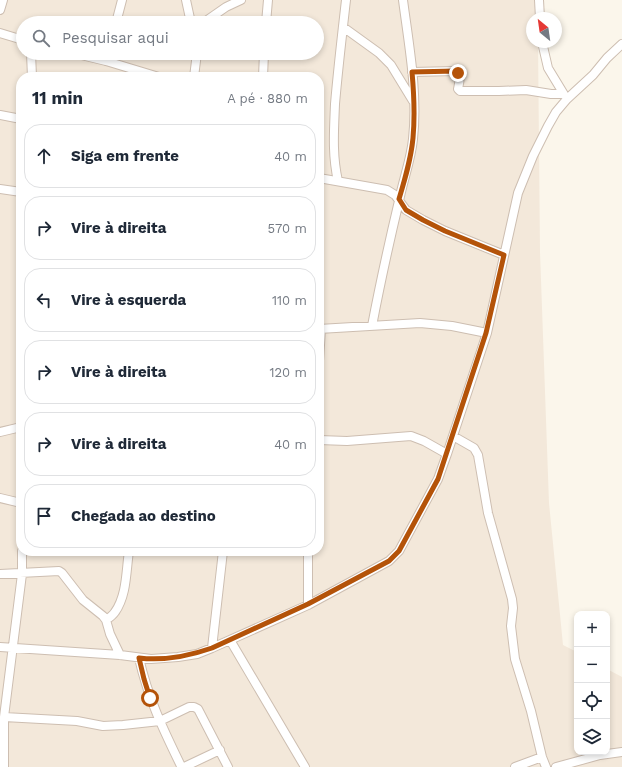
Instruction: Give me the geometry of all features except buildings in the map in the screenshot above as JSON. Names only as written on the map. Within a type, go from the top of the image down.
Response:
[{"type":"street","points":[[0,10],[3,0]]},
{"type":"street","points":[[118,16],[122,0]]},
{"type":"street","points":[[186,0],[189,16]]},
{"type":"street","points":[[213,16],[226,7],[241,0]]},
{"type":"street","points":[[267,16],[268,0]]},
{"type":"street","points":[[338,180],[334,158],[334,125],[339,56],[346,0]]},
{"type":"street","points":[[372,326],[399,199],[408,169],[413,139],[414,104],[412,72],[403,0]]},
{"type":"street","points":[[539,0],[540,12]]},
{"type":"street","points":[[342,28],[379,52],[391,65],[414,104]]},
{"type":"street","points":[[0,33],[16,38]]},
{"type":"street","points":[[0,647],[120,655],[151,659],[196,654],[308,604],[389,561],[399,551],[438,479],[447,454],[486,333],[518,192],[548,126],[565,96],[593,75],[607,58],[622,44]]},
{"type":"street","points":[[543,48],[548,68],[565,96]]},
{"type":"street","points":[[32,60],[32,72]]},
{"type":"street","points":[[116,60],[146,72]]},
{"type":"street","points":[[195,72],[196,60]]},
{"type":"street","points":[[263,72],[264,60]]},
{"type":"street","points":[[412,72],[456,71],[460,76],[458,89],[460,91],[526,90],[565,96]]},
{"type":"street","points":[[0,115],[16,118]]},
{"type":"street","points":[[324,179],[387,190],[399,199],[406,210],[423,220],[445,231],[504,255]]},
{"type":"street","points":[[0,190],[16,192]]},
{"type":"street","points":[[324,329],[401,324],[434,324],[486,333]]},
{"type":"street","points":[[0,432],[16,428]]},
{"type":"street","points":[[324,440],[346,441],[410,436],[424,441],[447,454]]},
{"type":"street","points":[[453,436],[474,448],[478,454],[488,513],[512,599],[513,608],[511,626],[515,659],[546,767]]},
{"type":"street","points":[[0,498],[16,502]]},
{"type":"street","points":[[4,767],[4,717],[22,574],[22,556]]},
{"type":"street","points":[[106,620],[115,612],[122,597],[128,556]]},
{"type":"street","points":[[212,648],[222,556]]},
{"type":"street","points":[[308,556],[308,604]]},
{"type":"street","points":[[0,574],[62,573],[83,600],[106,620],[110,634],[120,655]]},
{"type":"street","points":[[230,640],[305,767]]},
{"type":"street","points":[[139,658],[150,698],[181,766],[183,767],[220,750]]},
{"type":"street","points":[[4,717],[77,721],[103,726],[123,725],[160,721],[189,707],[194,707],[198,709],[228,767]]},
{"type":"street","points":[[556,767],[600,755],[622,753]]},
{"type":"street","points":[[515,767],[542,757]]},
{"type":"shaded area","points":[[0,0],[534,0],[536,12],[526,12],[526,48],[538,48],[540,252],[549,503],[563,645],[574,650],[574,755],[610,755],[610,671],[622,677],[622,767],[0,767]]},
{"type":"route","points":[[150,698],[139,658],[151,659],[178,657],[196,654],[212,648],[308,604],[389,561],[399,551],[438,479],[486,333],[504,255],[445,231],[423,220],[406,210],[399,199],[408,169],[413,139],[414,104],[412,72],[456,71],[458,73]]}]
